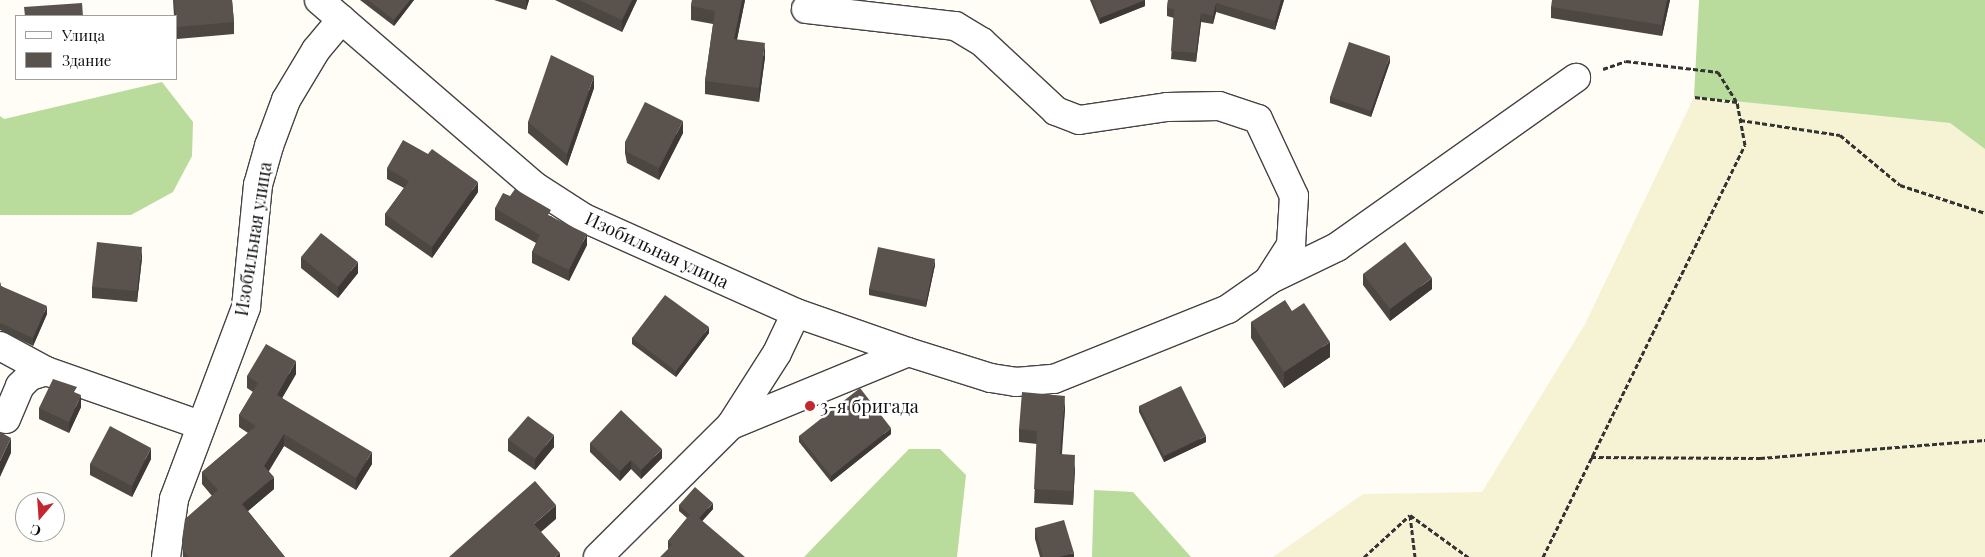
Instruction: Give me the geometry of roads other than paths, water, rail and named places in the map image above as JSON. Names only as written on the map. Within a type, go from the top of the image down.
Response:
[{"type":"street","name":"Изобильная улица","points":[[319,0],[533,185],[584,218],[644,248],[796,313],[908,352],[991,378],[1016,382],[1054,379],[1179,332],[1228,309],[1268,280]]},
{"type":"street","points":[[806,8],[955,26],[982,42],[1056,111],[1079,120],[1167,107],[1219,106],[1258,119],[1294,196],[1291,245],[1268,280]]},
{"type":"street","name":"Изобильная улица","points":[[166,557],[174,499],[200,425],[246,307],[258,185],[269,146],[286,100],[316,50],[342,19]]},
{"type":"street","points":[[1268,280],[1337,247],[1576,78]]},
{"type":"street","points":[[598,557],[731,425],[777,353],[796,313]]},
{"type":"street","points":[[0,346],[46,371],[200,425]]},
{"type":"street","points":[[731,425],[908,352]]},
{"type":"street","points":[[6,419],[20,386],[30,376],[46,371]]},
{"type":"place","name":"3-я бригада","points":[[810,406]]}]
